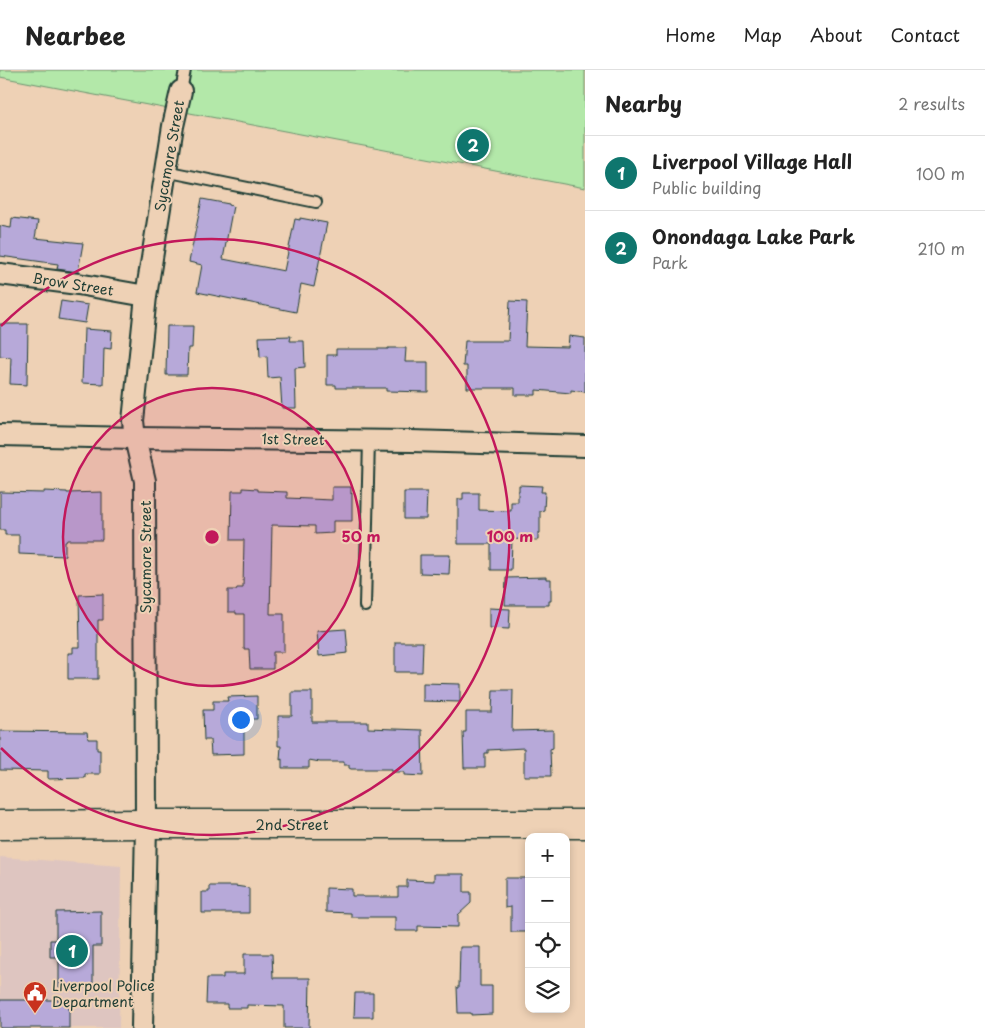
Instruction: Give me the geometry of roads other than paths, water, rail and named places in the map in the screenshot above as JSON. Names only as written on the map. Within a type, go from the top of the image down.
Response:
[{"type":"main road","name":"2nd Street","points":[[0,825],[585,824]]},
{"type":"street","name":"Sycamore Street","points":[[142,1028],[146,824],[145,481],[133,421],[146,296],[173,126],[181,90]]},
{"type":"street","name":"Brow Street","points":[[0,274],[78,284],[146,296]]},
{"type":"street","name":"1st Street","points":[[0,435],[369,440],[585,446]]},
{"type":"lane","points":[[181,90],[185,70]]},
{"type":"lane","points":[[166,171],[316,202]]},
{"type":"lane","points":[[365,606],[369,440]]},
{"type":"place","name":"Onondaga Lake Park","points":[[473,145]]},
{"type":"place","name":"Liverpool Village Hall","points":[[72,951]]},
{"type":"place","name":"Liverpool Police Department","points":[[35,1014]]}]
